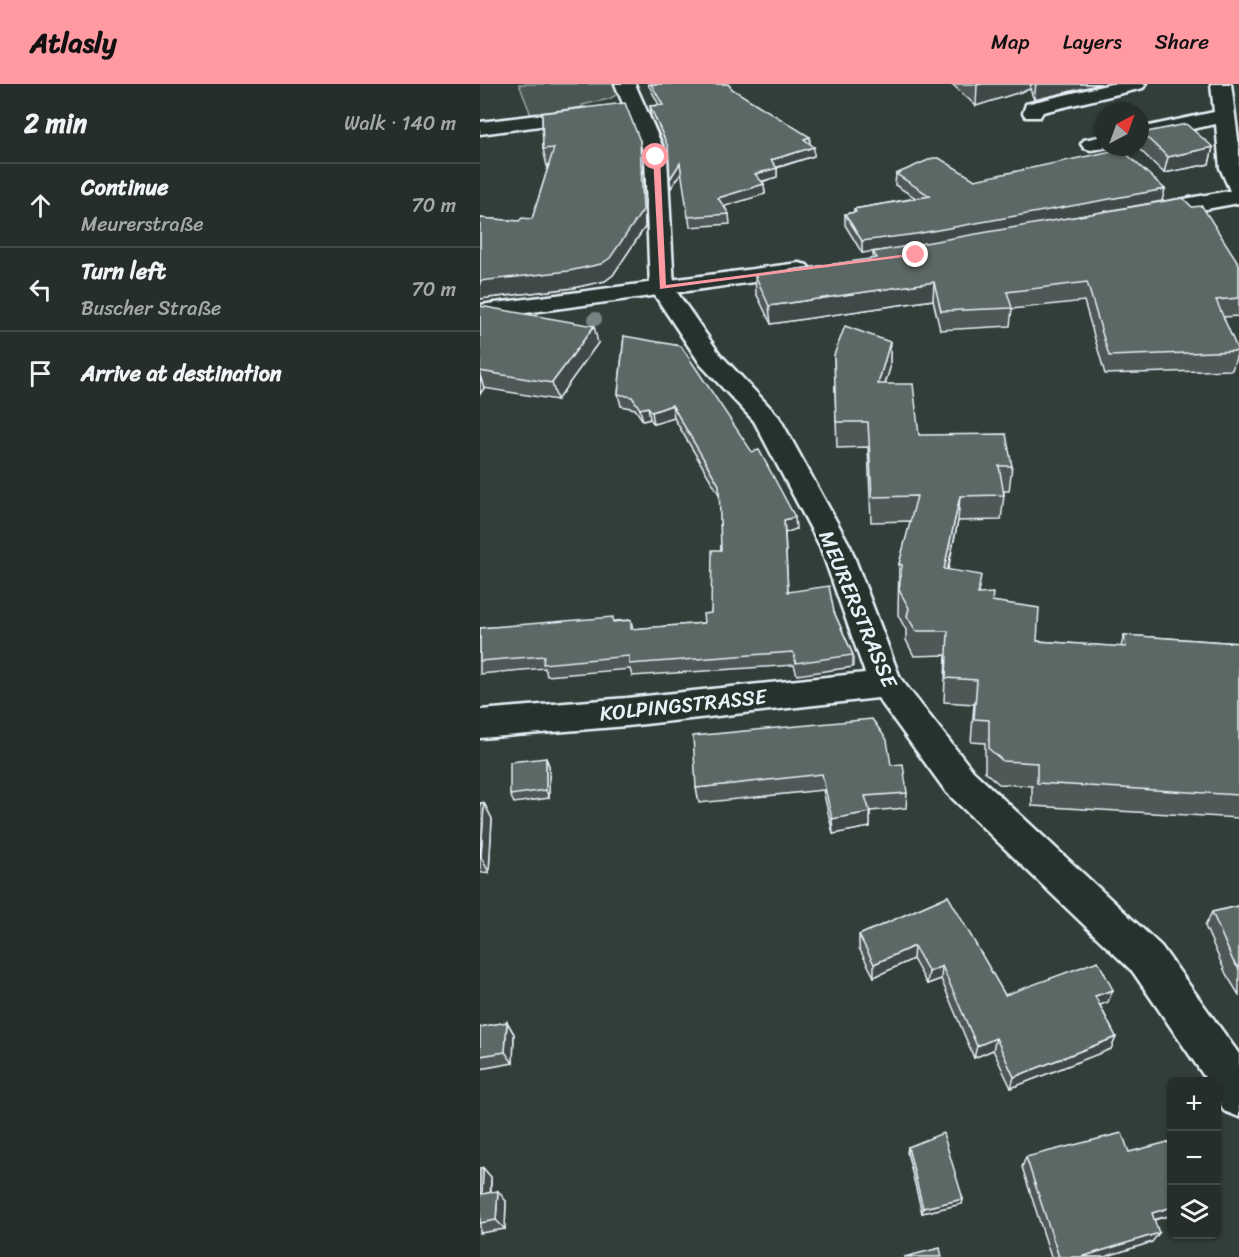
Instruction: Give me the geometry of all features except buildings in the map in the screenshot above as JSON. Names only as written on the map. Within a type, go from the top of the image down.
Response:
[{"type":"street","points":[[1033,112],[1033,108],[1136,84]]},
{"type":"street","points":[[1221,84],[1231,168],[1239,188]]},
{"type":"street","points":[[480,128],[617,103],[656,157],[663,288]]},
{"type":"street","points":[[1149,132],[1226,116]]},
{"type":"street","points":[[1126,217],[1239,196]]},
{"type":"street","points":[[480,312],[587,301],[663,288],[824,267]]},
{"type":"street","name":"MEURERSTRASSE","points":[[663,288],[710,359],[765,417],[835,546],[886,684],[960,782],[1147,959],[1230,1077],[1239,1096]]},
{"type":"street","name":"KOLPINGSTRASSE","points":[[480,724],[886,684]]},
{"type":"shaded area","points":[[519,84],[613,84],[618,94],[609,99],[582,105],[583,107],[531,115]]},
{"type":"route","points":[[656,157],[663,288],[916,255]]}]
